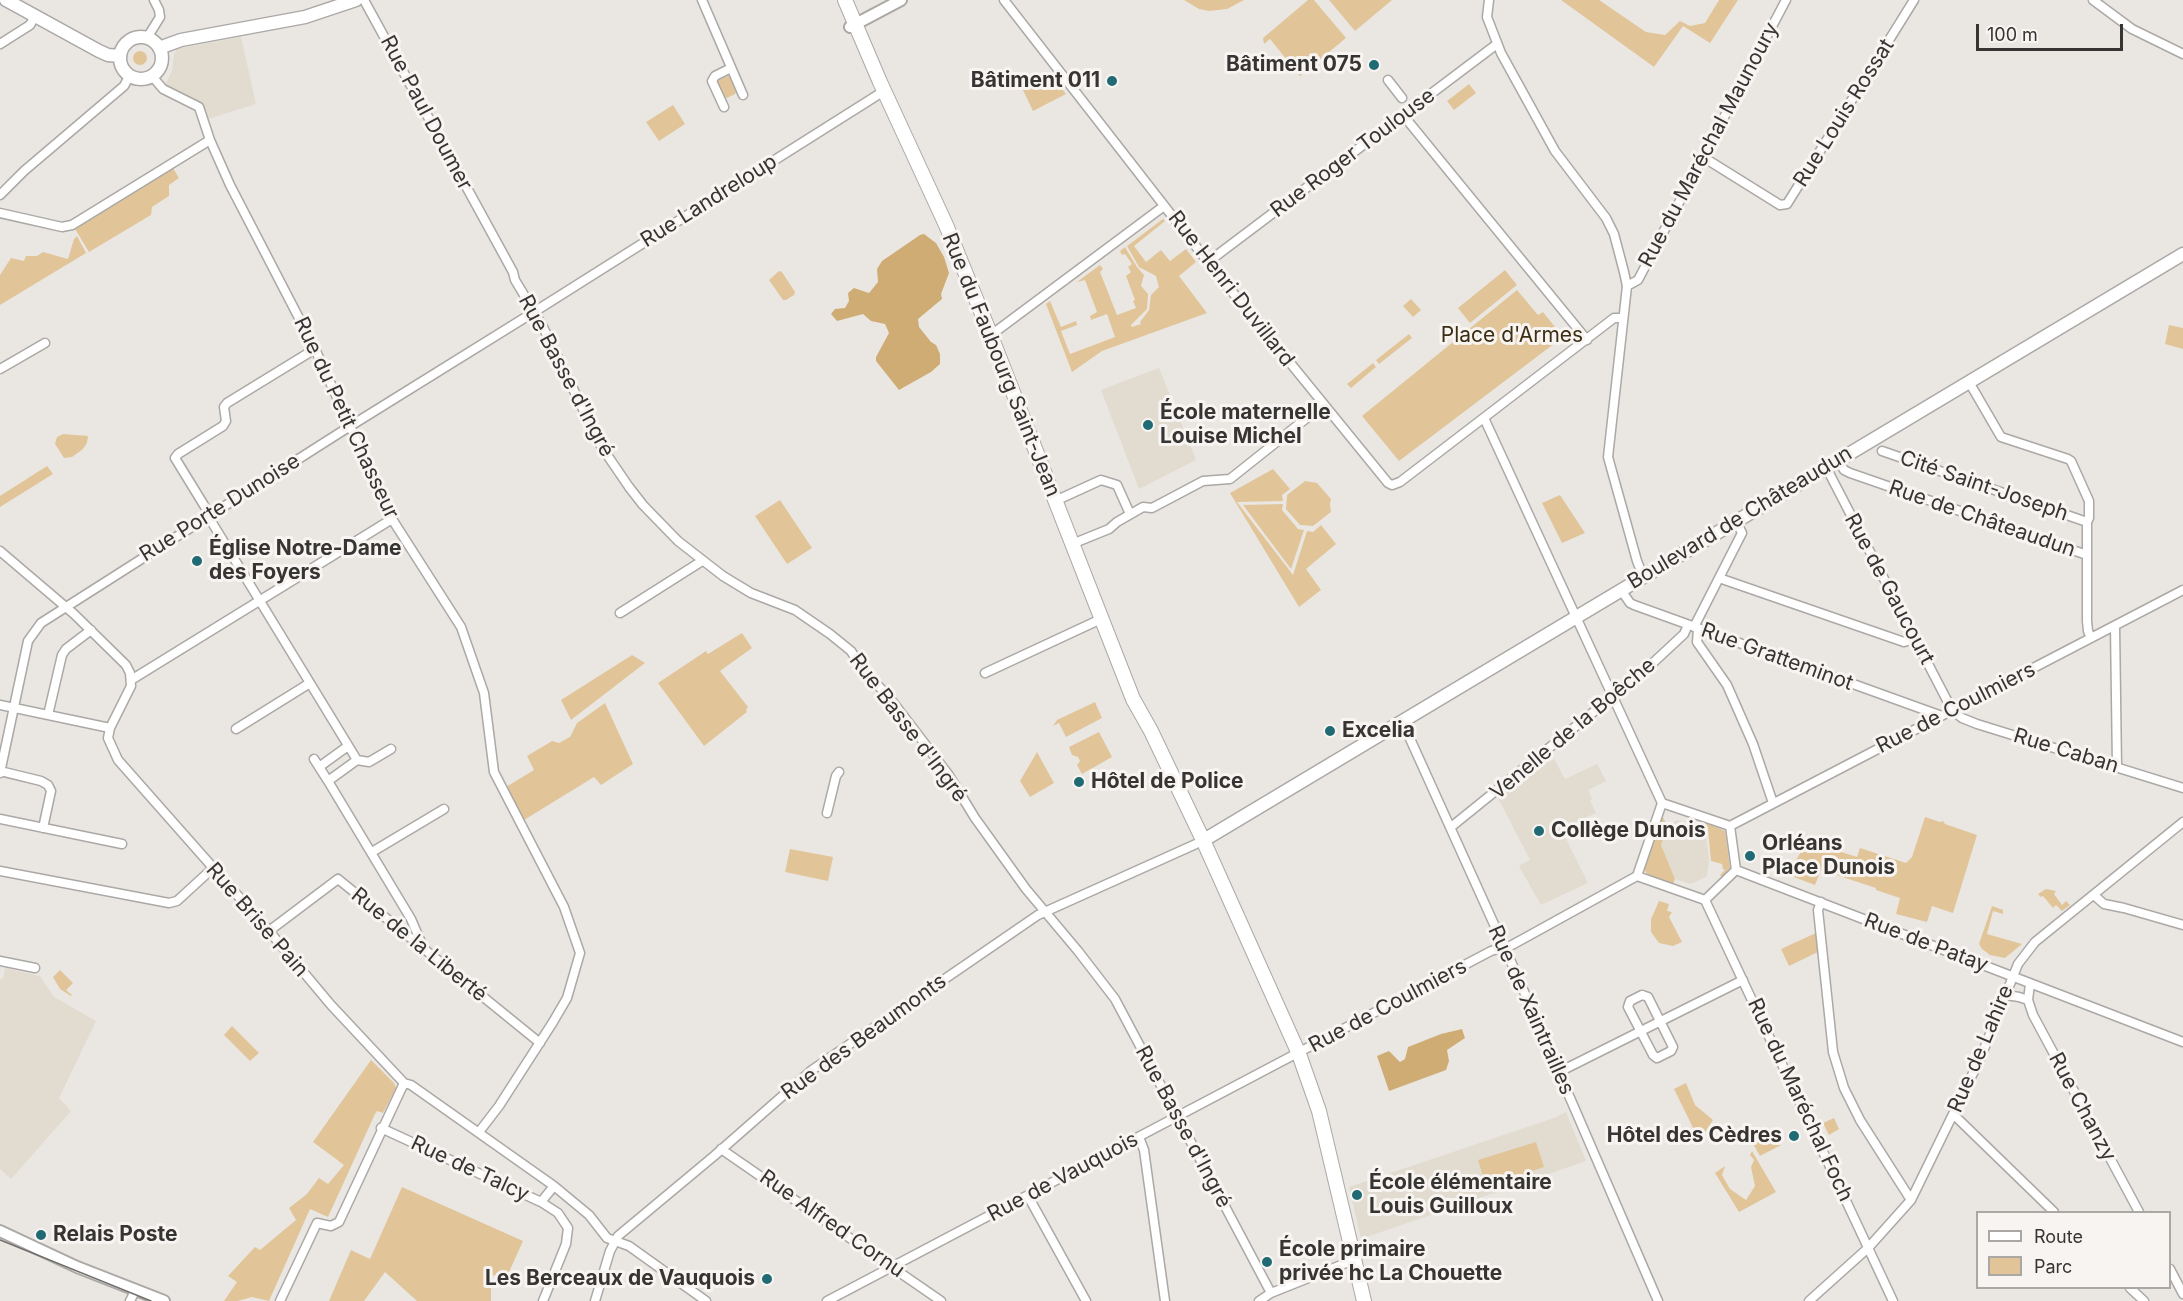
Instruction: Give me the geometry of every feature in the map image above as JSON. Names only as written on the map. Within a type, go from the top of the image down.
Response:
[{"type":"main road","points":[[6,0],[99,51],[108,55],[120,56]]},
{"type":"main road","points":[[159,48],[181,40],[305,17],[357,0]]},
{"type":"main road","name":"Rue du Faubourg Saint-Jean","points":[[838,0],[853,17],[884,91],[946,225],[1138,710],[1145,736],[1200,838]]},
{"type":"main road","points":[[147,38],[159,48],[160,66],[152,75],[140,78],[130,75],[122,67],[120,56],[129,40],[147,38]]},
{"type":"main road","name":"Boulevard de Châteaudun","points":[[1200,838],[1402,721],[2183,254]]},
{"type":"main road","name":"Rue du Faubourg Saint-Jean","points":[[1138,710],[1151,731],[1200,838],[1228,909],[1242,930],[1299,1054],[1319,1111],[1364,1301]]},
{"type":"street","points":[[147,38],[160,17],[154,0]]},
{"type":"street","name":"Rue Paul Doumer","points":[[364,0],[487,226]]},
{"type":"street","points":[[702,0],[743,95]]},
{"type":"street","points":[[853,17],[901,0]]},
{"type":"street","name":"Rue Henri Duvillard","points":[[1004,0],[1208,262],[1385,480],[1392,485],[1400,482],[1484,418]]},
{"type":"street","points":[[1489,0],[1487,17],[1497,44],[1555,151],[1614,234],[1627,286],[1608,457],[1643,576]]},
{"type":"street","name":"Rue du Maréchal Maunoury","points":[[1627,286],[1638,280],[1786,0]]},
{"type":"street","name":"Rue Louis Rossat","points":[[1703,157],[1780,205],[1787,204],[1914,0]]},
{"type":"street","points":[[2093,0],[2132,29],[2183,54]]},
{"type":"street","points":[[0,44],[30,26],[35,16]]},
{"type":"street","name":"Rue Roger Toulouse","points":[[1208,262],[1497,44]]},
{"type":"street","points":[[724,107],[712,81],[715,76],[731,68]]},
{"type":"street","points":[[0,195],[24,171],[124,86],[130,75]]},
{"type":"street","name":"Rue du Petit Chasseur","points":[[152,75],[163,89],[199,107],[210,140],[230,185],[315,349],[392,519],[462,627],[484,693],[494,772],[556,890],[569,918],[580,953],[567,998],[499,1106],[479,1132]]},
{"type":"street","points":[[1388,80],[1402,98]]},
{"type":"street","name":"Rue Landreloup","points":[[534,312],[884,91]]},
{"type":"street","points":[[1403,115],[1587,340]]},
{"type":"street","points":[[0,213],[62,228],[72,225],[210,140]]},
{"type":"street","points":[[991,336],[1164,206]]},
{"type":"street","name":"Rue Basse d'Ingré","points":[[487,226],[565,370],[601,446],[643,505],[702,561],[752,593],[795,610],[851,651],[863,670],[889,697],[948,774],[980,825],[1026,889],[1115,999],[1272,1293]]},
{"type":"street","name":"Rue Porte Dunoise","points":[[0,772],[30,636],[41,623],[534,312]]},
{"type":"street","points":[[1623,318],[1614,318],[1484,418],[1662,803],[1637,876],[1705,900],[1736,870],[1730,826],[1662,803]]},
{"type":"street","points":[[0,369],[45,343]]},
{"type":"street","points":[[315,349],[227,403],[224,407],[226,421],[223,426],[177,454],[175,458],[357,760]]},
{"type":"street","points":[[1969,382],[2001,437],[2071,461],[2089,501],[2086,555]]},
{"type":"street","points":[[1072,544],[1109,529],[1143,507],[1152,508],[1203,481],[1230,479],[1323,405]]},
{"type":"street","name":"Cité Saint-Joseph","points":[[1882,451],[2087,522]]},
{"type":"street","name":"Rue de Châteaudun","points":[[1838,460],[1844,470],[2086,555],[2088,631],[2091,638]]},
{"type":"street","name":"Rue de Gaucourt","points":[[1826,467],[1952,710]]},
{"type":"street","points":[[1055,499],[1101,480],[1117,485],[1130,514]]},
{"type":"street","points":[[131,680],[392,519]]},
{"type":"street","name":"Venelle de la Boêche","points":[[1451,827],[1612,697],[1693,627],[1742,532],[1736,521]]},
{"type":"street","points":[[0,551],[66,606],[126,664],[131,680],[130,690],[110,728],[0,705]]},
{"type":"street","points":[[620,613],[702,561]]},
{"type":"street","points":[[1719,578],[1904,642],[1915,639]]},
{"type":"street","name":"Rue Gratteminot","points":[[1620,590],[1634,605],[1939,715]]},
{"type":"street","name":"Rue de Coulmiers","points":[[1730,826],[1939,715],[2183,590]]},
{"type":"street","points":[[985,673],[1101,619]]},
{"type":"street","points":[[2115,626],[2116,767]]},
{"type":"street","points":[[1693,627],[1696,642],[1727,685],[1753,744],[1773,803]]},
{"type":"street","points":[[48,715],[62,656],[66,649],[91,630]]},
{"type":"street","points":[[236,729],[310,683]]},
{"type":"street","name":"Rue Caban","points":[[1952,710],[1962,718],[1977,724],[2183,788]]},
{"type":"street","name":"Rue de Xaintrailles","points":[[1402,721],[1451,827],[1658,1301]]},
{"type":"street","name":"Rue Brise Pain","points":[[110,728],[108,738],[118,760],[331,1005],[404,1083],[411,1085],[554,1186],[589,1215],[607,1238],[629,1246],[706,1301]]},
{"type":"street","points":[[348,746],[317,763],[411,919],[424,948]]},
{"type":"street","points":[[328,781],[357,760],[369,762],[391,749]]},
{"type":"street","points":[[0,772],[41,781],[48,785],[51,791],[43,828]]},
{"type":"street","points":[[827,813],[839,772]]},
{"type":"street","points":[[372,852],[444,809]]},
{"type":"street","points":[[0,819],[122,844]]},
{"type":"street","name":"Rue de Lahire","points":[[1809,1301],[1868,1248],[1911,1200],[1980,1059],[2012,976],[2035,942],[2095,896],[2183,822]]},
{"type":"street","name":"Rue des Beaumonts","points":[[595,1301],[610,1251],[620,1234],[812,1070],[1046,912],[1200,838]]},
{"type":"street","points":[[0,871],[169,903],[177,901],[213,868]]},
{"type":"street","name":"Rue de Patay","points":[[1736,870],[2183,1042]]},
{"type":"street","name":"Rue de Coulmiers","points":[[1299,1054],[1503,946],[1512,945],[1637,876]]},
{"type":"street","name":"Rue de la Liberté","points":[[269,931],[338,879],[540,1043]]},
{"type":"street","points":[[2095,896],[2104,904],[2183,925]]},
{"type":"street","name":"Rue du Maréchal Foch","points":[[1705,900],[1893,1301]]},
{"type":"street","points":[[1821,902],[1818,910],[1833,1052],[1844,1088],[1860,1120],[1911,1200]]},
{"type":"street","points":[[0,961],[35,968]]},
{"type":"street","points":[[1559,1072],[1743,980]]},
{"type":"street","points":[[2006,996],[2028,1000],[2030,984]]},
{"type":"street","points":[[1642,995],[1648,997],[1661,1022],[1673,1047],[1671,1051],[1657,1058],[1653,1055],[1628,1007],[1630,1001],[1642,995]]},
{"type":"street","name":"Rue Chanzy","points":[[2028,1000],[2033,1015],[2138,1211]]},
{"type":"street","name":"Rue de Vauquois","points":[[827,1301],[1299,1054]]},
{"type":"street","points":[[280,1301],[317,1223],[332,1226],[339,1222],[404,1083]]},
{"type":"street","points":[[1954,1115],[2053,1211]]},
{"type":"street","name":"Rue de Talcy","points":[[381,1128],[541,1202],[554,1186]]},
{"type":"street","points":[[1139,1137],[1144,1150],[1165,1301]]},
{"type":"street","name":"Rue Alfred Cornu","points":[[721,1149],[941,1301]]},
{"type":"street","points":[[1028,1196],[1086,1301]]},
{"type":"street","points":[[541,1202],[558,1213],[568,1228],[566,1244],[543,1301]]},
{"type":"street","points":[[0,1231],[77,1267],[165,1301]]},
{"type":"street","points":[[1259,1301],[1272,1293],[1346,1263],[1355,1262]]},
{"type":"street","points":[[2171,1273],[2183,1294]]},
{"type":"street","points":[[130,1301],[136,1289]]},
{"type":"street","points":[[2132,1289],[2144,1301]]},
{"type":"shaded area","points":[[241,37],[256,104],[208,119],[201,104],[165,85],[172,71],[177,49]]},
{"type":"shaded area","points":[[924,234],[936,243],[949,273],[941,294],[942,299],[918,319],[919,327],[936,345],[940,354],[940,364],[931,372],[899,390],[876,361],[889,333],[885,324],[871,321],[863,314],[837,321],[831,314],[835,309],[845,308],[849,301],[848,293],[854,288],[869,293],[878,282],[877,269],[882,261]]},
{"type":"shaded area","name":"École maternelle Louise Michel","points":[[1159,368],[1196,460],[1139,489],[1101,390]]},
{"type":"shaded area","name":"Collège Dunois","points":[[1554,759],[1565,779],[1597,764],[1606,781],[1588,790],[1596,813],[1561,829],[1588,883],[1541,905],[1519,866],[1530,860],[1498,798],[1521,782],[1528,773]]},
{"type":"shaded area","points":[[1677,820],[1705,829],[1709,860],[1707,876],[1691,884],[1675,879],[1661,845],[1668,826]]},
{"type":"shaded area","points":[[5,968],[40,976],[54,997],[96,1021],[59,1098],[71,1111],[11,1179],[0,1169],[0,979],[3,979]]},
{"type":"shaded area","points":[[1462,1029],[1465,1038],[1447,1050],[1449,1061],[1446,1070],[1389,1091],[1377,1056],[1389,1051],[1400,1062],[1405,1059],[1408,1047],[1441,1034]]},
{"type":"shaded area","points":[[1566,1112],[1586,1161],[1361,1239],[1349,1187]]},
{"type":"green space","points":[[1184,0],[1244,0],[1227,9],[1209,11],[1199,9]]},
{"type":"green space","points":[[1308,0],[1314,0],[1346,38],[1300,76],[1270,39],[1264,44],[1263,38]]},
{"type":"green space","points":[[1329,0],[1392,0],[1355,31]]},
{"type":"green space","points":[[1561,0],[1599,0],[1646,32],[1665,35],[1680,21],[1690,26],[1705,23],[1719,0],[1738,0],[1710,43],[1683,26],[1654,67]]},
{"type":"green space","points":[[137,51],[143,51],[147,58],[143,65],[137,65],[133,61],[133,55]]},
{"type":"green space","points":[[1049,72],[1066,94],[1033,111],[1022,88]]},
{"type":"green space","points":[[728,76],[732,78],[737,90],[735,94],[727,98],[722,96],[717,81]]},
{"type":"green space","points":[[1469,84],[1476,93],[1454,110],[1447,101]]},
{"type":"green space","points":[[673,105],[685,124],[659,141],[646,122]]},
{"type":"green space","points":[[173,168],[179,178],[169,185],[169,196],[152,207],[151,215],[89,252],[75,229]]},
{"type":"green space","points":[[1163,219],[1165,221],[1134,246],[1146,262],[1161,250],[1170,261],[1186,249],[1196,262],[1179,276],[1207,313],[1102,351],[1072,372],[1046,304],[1050,301],[1061,327],[1076,321],[1077,325],[1061,331],[1070,354],[1115,337],[1107,314],[1091,320],[1090,316],[1097,312],[1085,280],[1077,282],[1100,265],[1103,269],[1100,272],[1117,315],[1136,308],[1126,276],[1131,272],[1128,267],[1132,264],[1120,251],[1125,247],[1144,275],[1141,286],[1148,294],[1147,309],[1131,325],[1132,327],[1141,324],[1140,322],[1149,310],[1151,295],[1159,287],[1156,276],[1139,267],[1127,246]]},
{"type":"green space","points":[[77,236],[86,253],[0,305],[0,275],[11,258],[24,261],[26,256],[37,256],[43,252],[68,259]]},
{"type":"green space","points":[[1505,270],[1517,285],[1470,323],[1458,308]]},
{"type":"green space","points":[[779,271],[795,292],[786,300],[783,300],[769,280]]},
{"type":"green space","name":"Place d'Armes","points":[[1517,290],[1538,315],[1543,312],[1563,337],[1399,461],[1362,416]]},
{"type":"green space","points":[[1411,299],[1421,310],[1413,317],[1403,306]]},
{"type":"green space","points":[[2169,325],[2183,328],[2183,349],[2165,344]]},
{"type":"green space","points":[[1409,334],[1412,338],[1379,364],[1376,360]]},
{"type":"green space","points":[[1373,363],[1376,367],[1351,388],[1347,384]]},
{"type":"green space","points":[[63,434],[88,436],[87,443],[72,457],[64,458],[55,444],[57,437]]},
{"type":"green space","points":[[47,466],[53,474],[0,507],[0,496]]},
{"type":"green space","points":[[1273,469],[1290,489],[1282,495],[1283,501],[1237,502],[1293,575],[1307,531],[1313,532],[1321,525],[1336,544],[1306,569],[1321,590],[1299,607],[1230,493]]},
{"type":"green space","points":[[1305,481],[1317,483],[1331,499],[1331,512],[1313,526],[1300,525],[1286,509],[1287,495]]},
{"type":"green space","points":[[1560,495],[1585,533],[1562,543],[1542,503]]},
{"type":"green space","points":[[780,500],[812,548],[787,564],[755,516]]},
{"type":"green space","points":[[1283,504],[1282,510],[1298,529],[1304,530],[1291,569],[1243,505]]},
{"type":"green space","points":[[742,633],[752,648],[720,671],[748,707],[747,712],[704,746],[658,683],[706,651],[708,654]]},
{"type":"green space","points":[[632,655],[645,663],[571,720],[561,700]]},
{"type":"green space","points":[[1095,702],[1102,718],[1066,737],[1059,723],[1053,726],[1057,720]]},
{"type":"green space","points":[[605,703],[633,764],[601,785],[594,777],[524,820],[506,787],[534,770],[527,756],[552,741],[559,743],[570,737],[577,723]]},
{"type":"green space","points":[[1099,732],[1112,757],[1082,774],[1077,765],[1080,761],[1078,757],[1072,755],[1069,747]]},
{"type":"green space","points":[[1037,752],[1054,783],[1030,797],[1020,781]]},
{"type":"green space","points":[[1662,816],[1668,826],[1661,845],[1675,879],[1673,884],[1648,875],[1644,869]]},
{"type":"green space","points":[[1925,817],[1943,821],[1945,824],[1977,835],[1953,913],[1932,906],[1927,922],[1896,914],[1900,898],[1876,890],[1876,888],[1821,870],[1815,885],[1791,876],[1794,863],[1804,847],[1813,843],[1857,857],[1860,848],[1906,863],[1912,857]]},
{"type":"green space","points":[[1703,821],[1725,831],[1730,868],[1722,877],[1720,875],[1725,870],[1722,864],[1711,861],[1708,829]]},
{"type":"green space","points":[[790,849],[833,857],[828,881],[785,872]]},
{"type":"green space","points":[[2046,889],[2056,891],[2054,894],[2062,905],[2066,901],[2070,905],[2062,911],[2056,905],[2053,908],[2043,896],[2038,894]]},
{"type":"green space","points":[[1659,901],[1669,904],[1667,911],[1672,912],[1669,917],[1682,942],[1673,946],[1659,943],[1651,932],[1651,919]]},
{"type":"green space","points":[[1992,906],[2003,910],[2003,914],[1993,911],[1987,934],[2022,944],[2005,958],[1990,955],[1979,944]]},
{"type":"green space","points":[[1818,932],[1820,951],[1789,966],[1781,949]]},
{"type":"green space","points":[[60,970],[73,983],[66,990],[71,996],[60,989],[53,977]]},
{"type":"green space","points":[[232,1026],[259,1053],[250,1061],[224,1035]]},
{"type":"green space","points":[[371,1060],[394,1083],[396,1088],[383,1113],[377,1111],[375,1114],[328,1217],[310,1209],[269,1301],[252,1297],[238,1301],[224,1301],[237,1282],[228,1276],[255,1247],[260,1250],[296,1220],[289,1208],[307,1194],[319,1178],[328,1184],[344,1165],[313,1142]]},
{"type":"green space","points":[[1686,1083],[1695,1105],[1713,1120],[1704,1134],[1698,1138],[1674,1089]]},
{"type":"green space","points":[[1834,1118],[1839,1129],[1829,1135],[1823,1123]]},
{"type":"green space","points":[[1770,1134],[1775,1143],[1781,1145],[1760,1156],[1752,1142]]},
{"type":"green space","points":[[1536,1142],[1544,1167],[1486,1186],[1478,1160]]},
{"type":"green space","points":[[1752,1151],[1776,1192],[1739,1212],[1715,1173],[1725,1166],[1722,1175],[1730,1189],[1746,1200],[1755,1186],[1751,1167],[1754,1160],[1750,1155]]},
{"type":"green space","points":[[402,1187],[523,1241],[509,1272],[491,1276],[491,1301],[417,1301],[385,1272],[364,1301],[329,1301],[351,1250],[370,1259]]},
{"type":"tram line","points":[[0,1240],[151,1301]]},
{"type":"place","name":"Bâtiment 075","points":[[1374,65]]},
{"type":"place","name":"Bâtiment 011","points":[[1112,81]]},
{"type":"place","name":"École maternelle Louise Michel","points":[[1148,425]]},
{"type":"place","name":"Église Notre-Dame des Foyers","points":[[197,561]]},
{"type":"place","name":"Excelia","points":[[1330,731]]},
{"type":"place","name":"Hôtel de Police","points":[[1079,782]]},
{"type":"place","name":"Collège Dunois","points":[[1539,831]]},
{"type":"place","name":"Orléans Place Dunois","points":[[1750,856]]},
{"type":"place","name":"Hôtel des Cèdres","points":[[1794,1136]]},
{"type":"place","name":"École élémentaire Louis Guilloux","points":[[1357,1195]]},
{"type":"place","name":"Relais Poste","points":[[41,1235]]},
{"type":"place","name":"École primaire privée hc La Chouette","points":[[1267,1262]]},
{"type":"place","name":"Les Berceaux de Vauquois","points":[[767,1279]]}]
